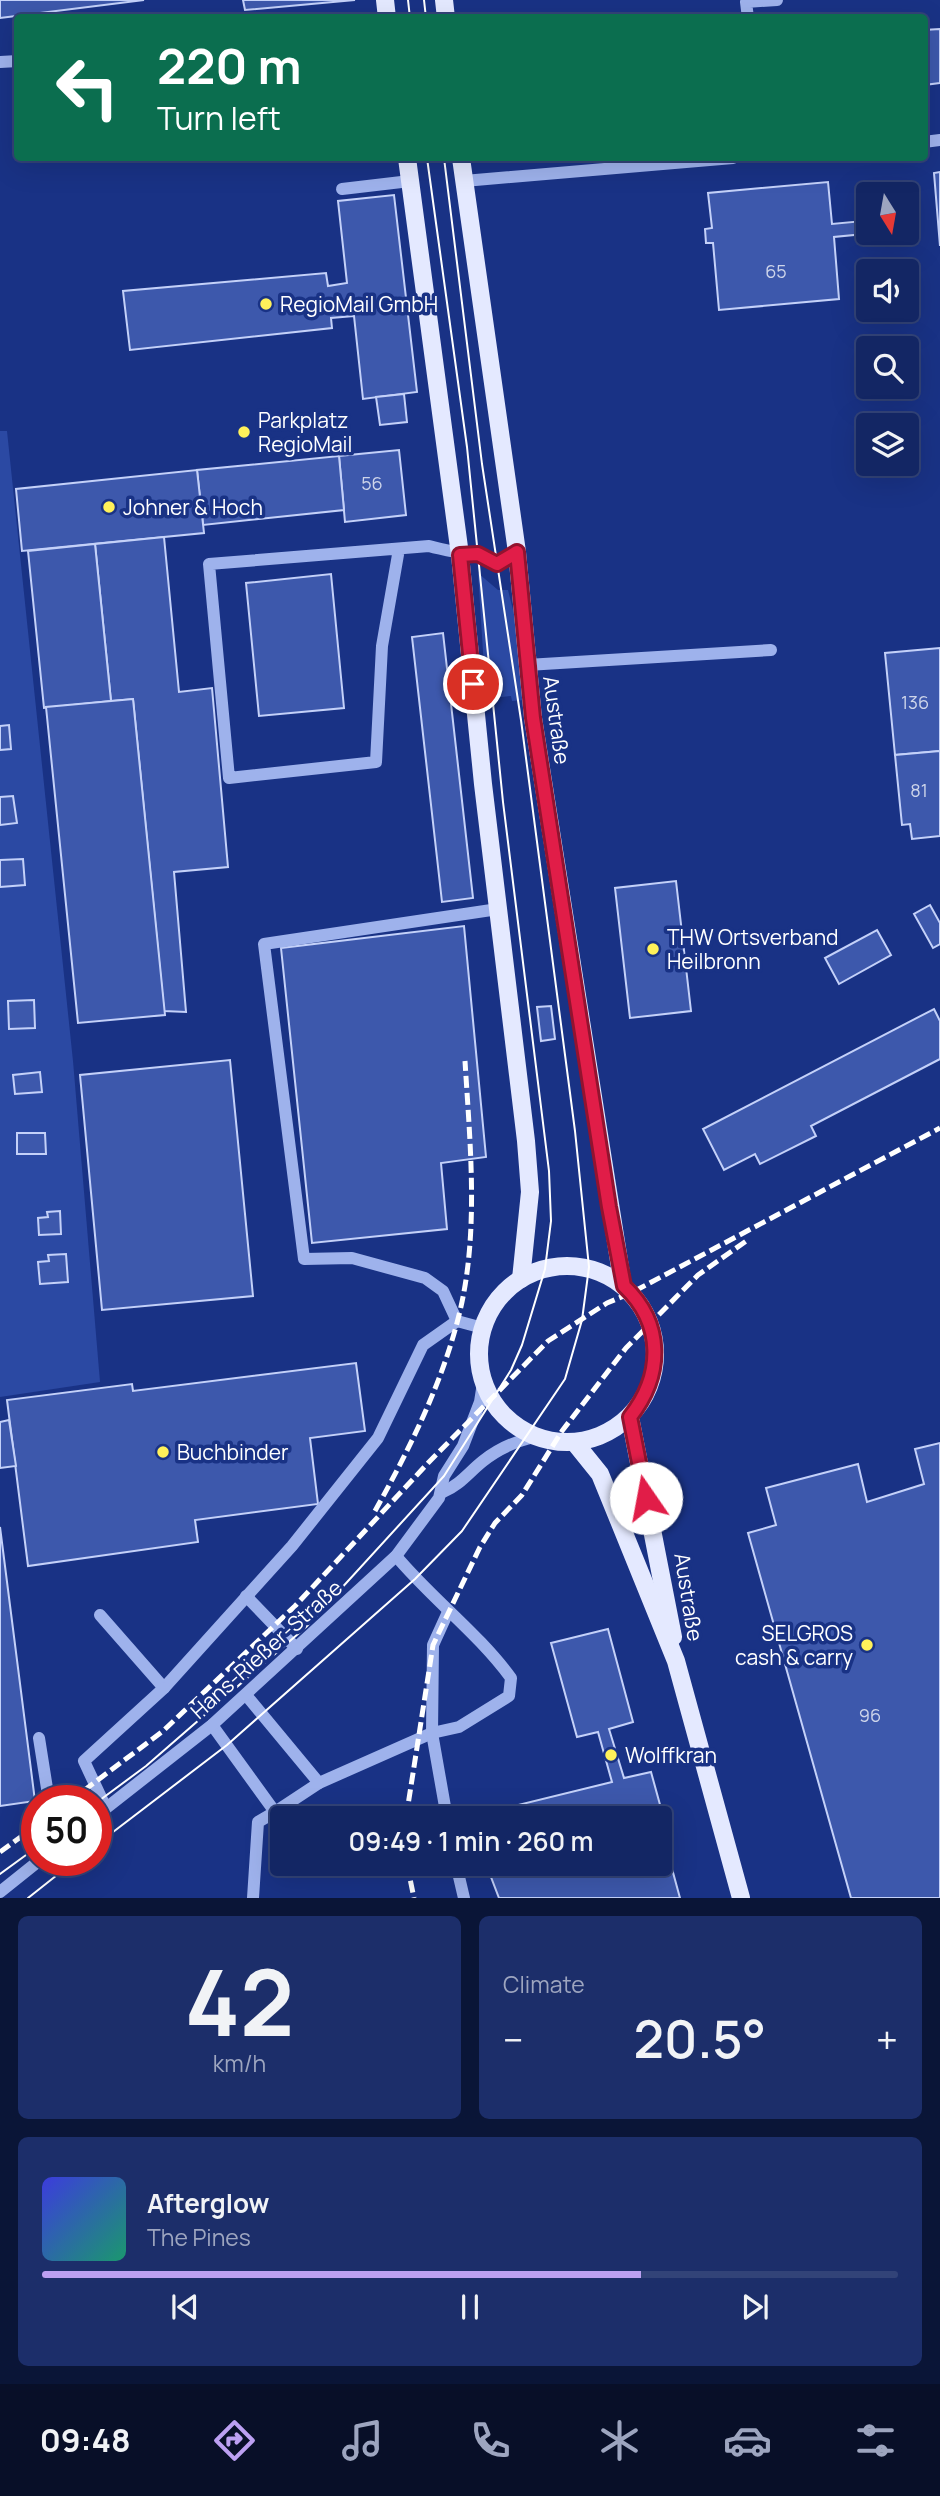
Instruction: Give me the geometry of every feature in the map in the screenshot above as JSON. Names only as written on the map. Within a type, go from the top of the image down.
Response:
[{"type":"main road","points":[[407,161],[460,555],[530,1192],[521,1279]]},
{"type":"main road","name":"Austraße","points":[[461,161],[517,552],[527,665],[606,1194],[624,1286],[650,1323],[656,1354],[649,1388],[630,1417],[595,1439],[575,1443],[556,1442],[535,1437],[508,1420],[492,1401],[483,1383],[479,1348],[483,1328],[504,1292],[521,1279],[545,1269],[589,1267],[624,1286]]},
{"type":"main road","name":"Austraße","points":[[630,1417],[669,1611],[676,1661]]},
{"type":"main road","name":"Austraße","points":[[575,1443],[600,1474],[676,1661],[741,1898]]},
{"type":"street","points":[[748,14],[746,2],[776,0]]},
{"type":"street","points":[[464,181],[698,161]]},
{"type":"street","points":[[342,188],[410,181]]},
{"type":"street","points":[[399,549],[382,646],[376,762],[229,778],[209,564],[429,546],[460,555],[478,554],[497,564],[517,552]]},
{"type":"street","points":[[527,665],[771,650]]},
{"type":"street","points":[[483,1328],[457,1321],[443,1292],[425,1278],[352,1258],[304,1259],[264,944],[498,909]]},
{"type":"street","points":[[92,1785],[84,1761],[164,1688],[292,1546],[378,1438],[423,1345],[457,1321]]},
{"type":"street","name":"Hans-Rießer-Straße","points":[[112,1803],[212,1725],[396,1556],[443,1492],[444,1476],[463,1446],[480,1402],[483,1383]]},
{"type":"street","name":"Hans-Rießer-Straße","points":[[443,1492],[454,1488],[483,1461],[507,1446],[535,1437]]},
{"type":"street","points":[[284,1806],[319,1783],[432,1733],[459,1727],[509,1696],[512,1678],[488,1646],[448,1612],[396,1556]]},
{"type":"street","points":[[246,1596],[297,1648]]},
{"type":"street","points":[[445,1806],[432,1733],[433,1644],[448,1612]]},
{"type":"street","points":[[100,1615],[164,1688]]},
{"type":"street","points":[[246,1695],[319,1783]]},
{"type":"street","points":[[212,1725],[271,1806]]},
{"type":"street","points":[[39,1738],[46,1785]]},
{"type":"street","points":[[253,1898],[258,1822],[270,1815]]},
{"type":"street","points":[[0,1892],[21,1875]]},
{"type":"street","points":[[459,1876],[464,1898]]},
{"type":"shaded area","points":[[0,431],[7,431],[73,1061],[100,1382],[0,1397]]},
{"type":"shaded area","points":[[478,573],[498,590],[508,590],[520,638],[526,700],[512,701],[511,696],[486,699]]},
{"type":"building","points":[[0,0],[144,0],[14,14],[14,16],[0,18]]},
{"type":"building","points":[[243,0],[355,0],[245,10]]},
{"type":"building","points":[[940,29],[940,83],[928,84],[928,30]]},
{"type":"building","points":[[940,172],[940,246],[934,173]]},
{"type":"building","points":[[828,182],[832,224],[856,222],[856,235],[834,237],[839,299],[719,310],[713,243],[706,243],[705,229],[712,228],[708,193]]},
{"type":"building","name":"RegioMail GmbH","points":[[394,195],[417,392],[363,399],[354,316],[331,318],[332,328],[130,350],[123,291],[326,273],[328,286],[347,283],[338,201]]},
{"type":"building","points":[[404,394],[407,422],[380,425],[376,397]]},
{"type":"building","points":[[399,450],[406,515],[345,522],[339,456]]},
{"type":"building","points":[[339,456],[344,510],[203,525],[197,470]]},
{"type":"building","name":"Johner & Hoch","points":[[197,470],[204,533],[22,551],[16,489]]},
{"type":"building","points":[[164,537],[179,692],[212,688],[228,867],[174,872],[186,1012],[164,1011],[133,699],[111,701],[95,544]]},
{"type":"building","points":[[95,544],[111,701],[44,708],[28,551]]},
{"type":"building","points":[[331,574],[344,708],[259,716],[246,583]]},
{"type":"building","points":[[443,633],[473,898],[442,902],[412,637]]},
{"type":"building","points":[[940,648],[940,751],[895,755],[885,653]]},
{"type":"building","points":[[133,699],[165,1015],[78,1023],[46,707]]},
{"type":"building","points":[[9,725],[11,749],[0,750],[0,726]]},
{"type":"building","points":[[940,751],[940,836],[912,839],[910,824],[902,825],[895,755]]},
{"type":"building","points":[[13,796],[17,823],[0,825],[0,797]]},
{"type":"building","points":[[23,859],[25,885],[0,887],[0,860]]},
{"type":"building","name":"THW Ortsverband Heilbronn","points":[[676,881],[691,1011],[630,1018],[615,888]]},
{"type":"building","points":[[930,905],[940,923],[940,944],[933,948],[914,914]]},
{"type":"building","points":[[464,926],[486,1157],[441,1163],[447,1229],[312,1243],[281,948]]},
{"type":"building","points":[[877,930],[891,955],[839,984],[825,958]]},
{"type":"building","points":[[34,1000],[35,1028],[9,1029],[8,1001]]},
{"type":"building","points":[[551,1006],[555,1039],[541,1041],[537,1007]]},
{"type":"building","points":[[934,1009],[940,1021],[940,1059],[811,1126],[816,1136],[760,1164],[755,1154],[724,1170],[703,1129]]},
{"type":"building","points":[[230,1060],[253,1296],[102,1310],[80,1075]]},
{"type":"building","points":[[40,1072],[42,1092],[15,1094],[13,1075]]},
{"type":"building","points":[[17,1133],[45,1133],[46,1154],[17,1154]]},
{"type":"building","points":[[60,1211],[61,1234],[39,1235],[38,1218],[48,1217],[47,1212]]},
{"type":"building","points":[[66,1254],[68,1282],[40,1284],[38,1262],[49,1261],[48,1255]]},
{"type":"building","name":"Buchbinder","points":[[356,1363],[365,1431],[310,1438],[318,1504],[195,1520],[198,1542],[28,1566],[7,1400],[132,1384],[133,1391]]},
{"type":"building","points":[[9,1420],[16,1466],[0,1468],[0,1422]]},
{"type":"building","points":[[940,1443],[940,1898],[851,1898],[748,1533],[776,1525],[766,1488],[858,1464],[867,1502],[924,1484],[915,1449]]},
{"type":"building","points":[[0,1527],[33,1785],[21,1785],[21,1803],[0,1806]]},
{"type":"building","name":"Wolffkran","points":[[608,1629],[633,1722],[609,1729],[624,1778],[651,1772],[660,1806],[514,1806],[612,1782],[598,1732],[577,1737],[551,1643]]},
{"type":"building","name":"Wolffkran","points":[[672,1869],[680,1898],[499,1898],[491,1876],[672,1876]]},
{"type":"tram line","points":[[408,0],[410,14]]},
{"type":"tram line","points":[[424,0],[426,14]]},
{"type":"tram line","points":[[112,1791],[146,1766],[306,1627],[444,1476],[511,1370],[522,1345],[545,1269],[551,1221],[549,1171],[503,802],[467,447],[427,161]]},
{"type":"tram line","points":[[112,1833],[227,1745],[415,1579],[462,1531],[565,1379],[582,1320],[589,1267],[575,1131],[521,720],[482,464],[444,161]]},
{"type":"tram line","points":[[0,1874],[21,1859]]},
{"type":"tram line","points":[[28,1898],[56,1876]]},
{"type":"railway","points":[[375,1511],[401,1463],[435,1389],[460,1311],[470,1249],[472,1187],[465,1061]]},
{"type":"railway","points":[[91,1785],[163,1731],[295,1606],[429,1462],[548,1341],[607,1303],[631,1293],[940,1128]]},
{"type":"railway","points":[[408,1806],[433,1645],[480,1547],[495,1523],[522,1495],[562,1431],[626,1348],[698,1275],[749,1239]]},
{"type":"railway","points":[[0,1852],[21,1837]]},
{"type":"railway","points":[[409,1876],[414,1898]]},
{"type":"place","name":"RegioMail GmbH","points":[[266,304]]},
{"type":"place","name":"Parkplatz RegioMail","points":[[244,432]]},
{"type":"place","name":"Johner & Hoch","points":[[109,507]]},
{"type":"place","name":"THW Ortsverband Heilbronn","points":[[653,949]]},
{"type":"place","name":"Buchbinder","points":[[163,1452]]},
{"type":"place","name":"SELGROS cash & carry","points":[[867,1645]]},
{"type":"place","name":"Wolffkran","points":[[611,1755]]},
{"type":"route","points":[[473,684],[460,555],[478,554],[497,564],[517,552],[533,718],[609,1207],[624,1286],[653,1331],[656,1354],[654,1371],[649,1388],[630,1417],[646,1498]]}]
